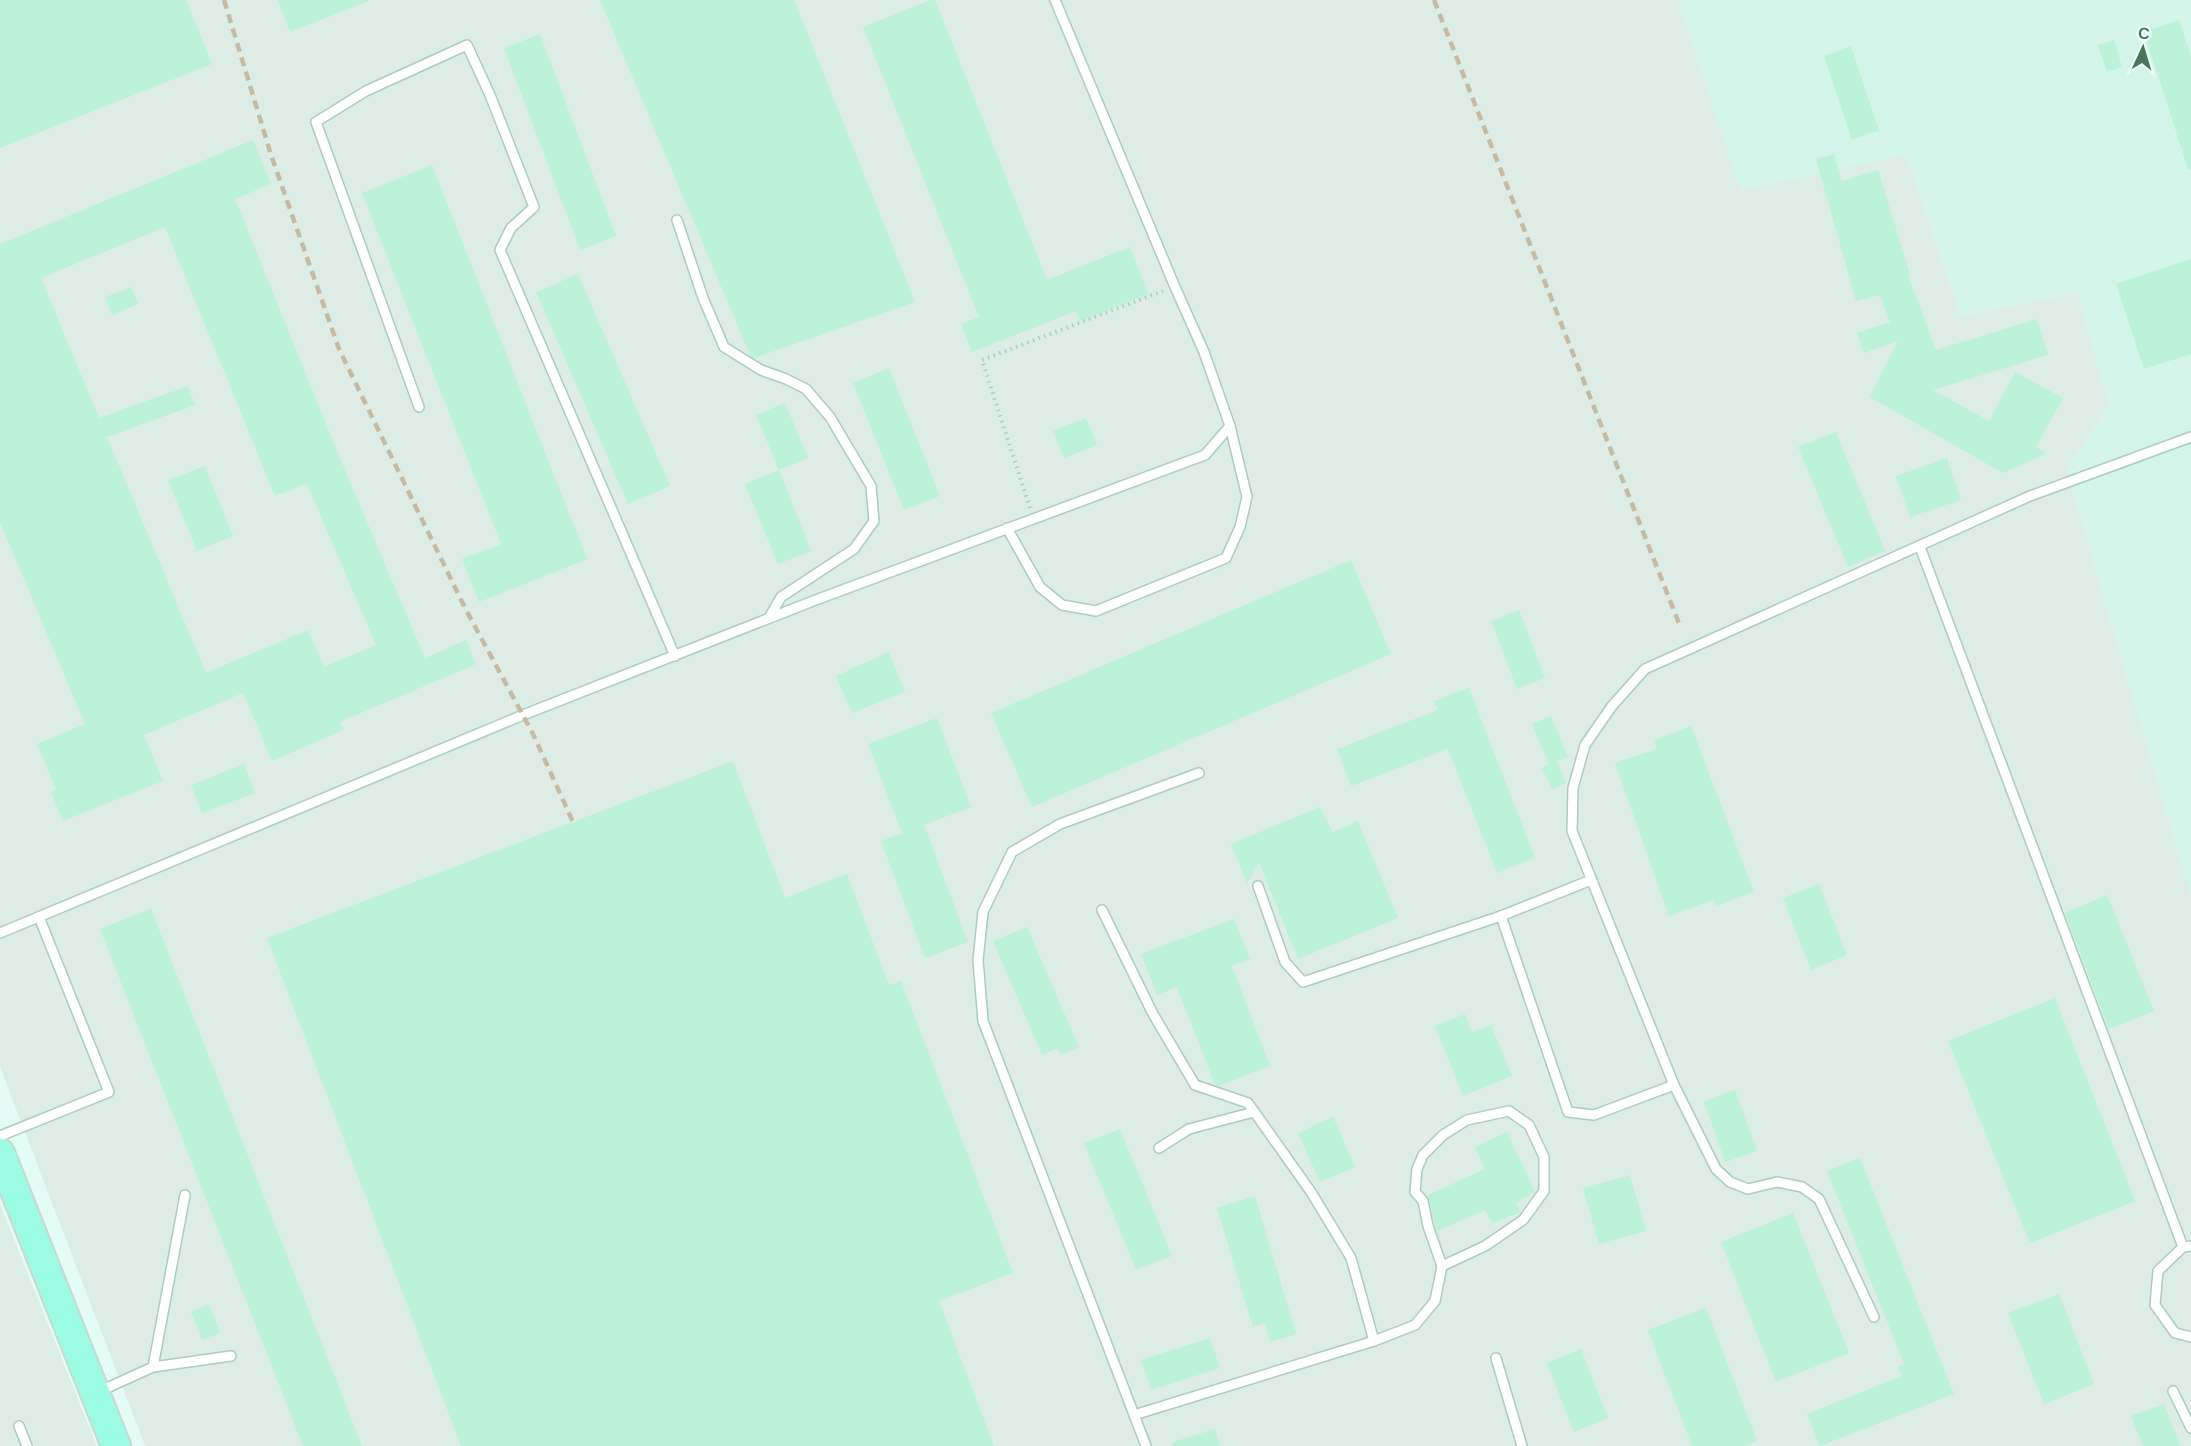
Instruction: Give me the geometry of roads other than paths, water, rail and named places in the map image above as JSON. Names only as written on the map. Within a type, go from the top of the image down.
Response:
[{"type":"main road","points":[[0,1153],[116,1446]]},
{"type":"lane","points":[[1007,528],[1040,587],[1062,605],[1096,611],[1226,558],[1240,527],[1247,497],[1230,426],[1204,352],[1054,0]]},
{"type":"lane","points":[[419,407],[316,122],[366,91],[467,45],[490,95],[534,207],[512,228],[500,250],[675,656]]},
{"type":"lane","points":[[677,220],[703,298],[724,347],[761,370],[806,389],[830,417],[871,486],[874,521],[855,549],[782,597],[769,618]]},
{"type":"lane","points":[[0,933],[523,715],[769,618],[1205,455],[1230,426]]},
{"type":"lane","points":[[1874,1317],[1820,1199],[1802,1187],[1777,1182],[1748,1190],[1730,1182],[1716,1169],[1674,1085],[1572,831],[1573,788],[1585,745],[1612,706],[1645,669],[2030,496],[2191,437]]},
{"type":"lane","points":[[1920,547],[2187,1246],[2158,1271],[2155,1305],[2175,1333],[2191,1337]]},
{"type":"lane","points":[[1146,1446],[983,1022],[978,960],[983,912],[1012,852],[1060,824],[1199,773]]},
{"type":"lane","points":[[1258,886],[1285,962],[1303,982],[1500,916],[1591,880]]},
{"type":"lane","points":[[1102,909],[1154,1014],[1195,1085],[1248,1103],[1311,1192],[1351,1258],[1374,1341]]},
{"type":"lane","points":[[1500,916],[1568,1112],[1594,1114],[1674,1085]]},
{"type":"lane","points":[[0,1136],[109,1092],[39,917]]},
{"type":"lane","points":[[1134,1415],[1374,1341],[1415,1325],[1435,1301],[1442,1266],[1428,1226],[1423,1201],[1415,1192],[1417,1169],[1423,1155],[1443,1135],[1467,1120],[1509,1111],[1529,1125],[1544,1157],[1544,1191],[1523,1220],[1485,1246],[1442,1266]]},
{"type":"lane","points":[[1159,1148],[1189,1129],[1254,1112]]},
{"type":"lane","points":[[153,1367],[185,1195]]},
{"type":"lane","points":[[96,1393],[153,1367],[231,1356]]},
{"type":"lane","points":[[1496,1358],[1522,1446]]},
{"type":"lane","points":[[2173,1390],[2191,1428]]},
{"type":"lane","points":[[19,1426],[27,1446]]},
{"type":"railway","points":[[224,0],[271,155],[339,349],[465,608],[533,734],[573,822]]},
{"type":"railway","points":[[1434,0],[1680,626]]}]
